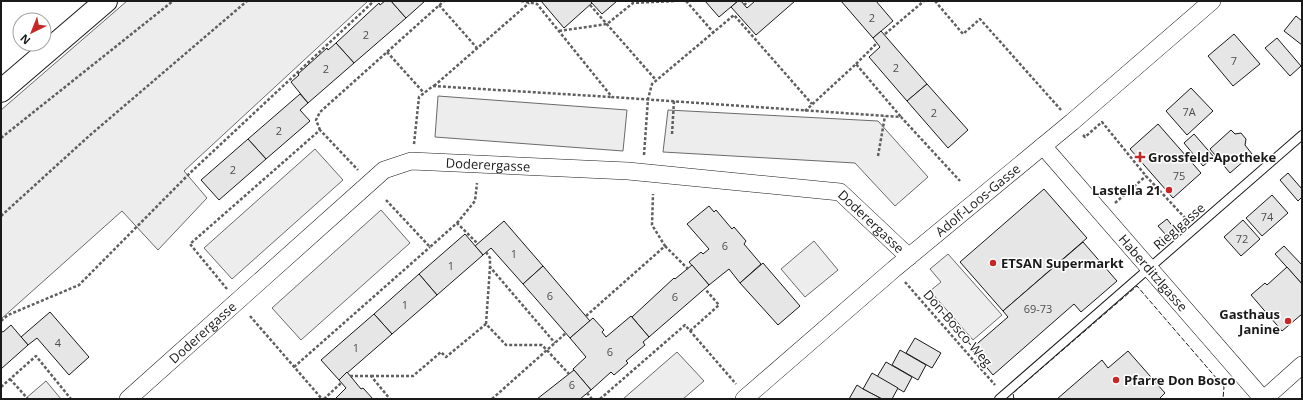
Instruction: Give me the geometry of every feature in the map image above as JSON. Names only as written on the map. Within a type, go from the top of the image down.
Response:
[{"type":"main road","points":[[1,91],[106,1]]},
{"type":"street","name":"Adolf-Loos-Gasse","points":[[745,398],[894,269],[1072,122],[1212,1]]},
{"type":"street","name":"Haberditzlgasse","points":[[1043,146],[1263,399]]},
{"type":"street","name":"Doderergasse","points":[[128,399],[384,170],[411,161],[628,171],[840,192],[909,257]]},
{"type":"street","points":[[1263,399],[1302,365]]},
{"type":"lane","name":"Rieglgasse","points":[[1001,397],[1302,135]]},
{"type":"path","points":[[1,138],[173,1]]},
{"type":"path","points":[[1,216],[89,136],[247,1]]},
{"type":"path","points":[[1,321],[8,315],[79,285],[191,172],[374,1]]},
{"type":"path","points":[[362,174],[320,130],[316,120],[320,112],[444,1]]},
{"type":"path","points":[[521,1],[537,4],[612,97]]},
{"type":"path","points":[[559,31],[607,24],[633,3],[674,1]]},
{"type":"path","points":[[686,1],[714,32]]},
{"type":"path","points":[[744,5],[749,1]]},
{"type":"path","points":[[885,34],[924,1]]},
{"type":"path","points":[[935,1],[963,34],[980,19],[1085,137],[1102,122],[1146,176],[1195,228]]},
{"type":"path","points":[[413,146],[419,97],[434,86],[529,3]]},
{"type":"path","points":[[439,5],[477,48]]},
{"type":"path","points":[[590,5],[656,80]]},
{"type":"path","points":[[644,158],[648,99],[652,84],[735,14],[812,104]]},
{"type":"path","points":[[805,111],[877,43]]},
{"type":"path","points":[[387,52],[424,93]]},
{"type":"path","points":[[856,64],[901,117],[960,180]]},
{"type":"path","points":[[434,86],[648,99],[901,117]]},
{"type":"path","points":[[672,134],[674,101]]},
{"type":"path","points":[[878,156],[885,116]]},
{"type":"path","points":[[229,291],[190,244],[320,130]]},
{"type":"path","points":[[1102,214],[1146,176]]},
{"type":"path","points":[[294,367],[457,223],[475,201],[478,183]]},
{"type":"path","points":[[653,194],[652,225],[665,246],[688,269]]},
{"type":"path","points":[[386,200],[430,247]]},
{"type":"path","points":[[457,223],[478,244]]},
{"type":"path","points":[[586,316],[665,246]]},
{"type":"path","points":[[350,376],[413,376],[441,352],[446,357],[486,324],[490,258],[486,252]]},
{"type":"path","points":[[490,267],[556,343]]},
{"type":"path","name":"Don-Bosco-Weg","points":[[894,269],[1001,397]]},
{"type":"path","points":[[690,331],[719,305],[705,289]]},
{"type":"path","points":[[250,316],[323,399],[341,383]]},
{"type":"path","points":[[486,324],[506,345],[542,345],[569,374]]},
{"type":"path","points":[[600,399],[685,325],[745,398]]},
{"type":"path","points":[[492,399],[566,333]]},
{"type":"path","points":[[1,387],[36,356],[71,399]]},
{"type":"path","points":[[371,376],[390,399]]},
{"type":"path","points":[[10,379],[28,399]]},
{"type":"path","points":[[587,393],[592,399]]},
{"type":"shaded area","points":[[127,1],[368,1],[184,171],[207,198],[158,250],[122,211],[1,319],[1,110]]},
{"type":"shaded area","points":[[438,96],[627,110],[623,151],[435,137]]},
{"type":"shaded area","points":[[668,110],[878,121],[928,177],[895,206],[855,163],[663,152]]},
{"type":"shaded area","points":[[315,149],[343,180],[232,279],[204,248]]},
{"type":"shaded area","points":[[381,210],[410,243],[301,340],[272,308]]},
{"type":"shaded area","points":[[814,241],[838,270],[805,297],[781,269]]},
{"type":"shaded area","points":[[948,254],[1002,315],[973,340],[930,291],[941,282],[930,269]]},
{"type":"shaded area","points":[[677,352],[704,381],[683,399],[623,399]]},
{"type":"shaded area","points":[[46,381],[61,399],[25,399]]},
{"type":"building","points":[[385,1],[391,1],[406,18],[354,63],[336,43],[379,3],[380,5]]},
{"type":"building","points":[[391,1],[425,1],[406,18]]},
{"type":"building","points":[[541,1],[590,1],[592,3],[564,28]]},
{"type":"building","points":[[590,1],[617,1],[602,14]]},
{"type":"building","points":[[705,1],[738,1],[719,17]]},
{"type":"building","points":[[738,1],[741,1],[747,8],[755,1],[795,1],[756,35],[731,7]]},
{"type":"building","points":[[841,1],[876,1],[893,21],[873,38]]},
{"type":"building","points":[[1296,16],[1302,21],[1302,45],[1284,31]]},
{"type":"building","points":[[881,31],[927,84],[907,101],[869,57],[880,47],[873,38]]},
{"type":"building","points":[[1234,34],[1260,64],[1233,86],[1208,56]]},
{"type":"building","points":[[1277,38],[1301,66],[1290,76],[1265,48]]},
{"type":"building","points":[[336,43],[354,63],[308,103],[291,82],[327,48],[328,50]]},
{"type":"building","points":[[927,84],[968,130],[948,148],[907,101]]},
{"type":"building","points":[[1191,88],[1213,111],[1187,135],[1166,111]]},
{"type":"building","points":[[300,94],[308,103],[300,110],[310,121],[266,159],[248,139]]},
{"type":"building","points":[[1158,124],[1201,173],[1173,198],[1130,149]]},
{"type":"building","points":[[1231,130],[1235,134],[1241,133],[1246,139],[1245,145],[1252,154],[1230,173],[1210,149]]},
{"type":"building","points":[[1194,134],[1214,157],[1203,166],[1184,143]]},
{"type":"building","points":[[248,139],[266,159],[219,200],[201,180]]},
{"type":"building","points":[[1288,173],[1302,189],[1302,197],[1298,201],[1280,180]]},
{"type":"building","points":[[1044,189],[1087,238],[1003,311],[960,262]]},
{"type":"building","points":[[1272,195],[1288,213],[1262,236],[1246,218]]},
{"type":"building","points":[[709,206],[714,212],[716,210],[732,229],[734,227],[746,241],[744,244],[761,264],[740,283],[729,269],[709,285],[689,262],[701,252],[703,254],[709,249],[687,224]]},
{"type":"building","points":[[1167,219],[1174,228],[1166,235],[1158,226]]},
{"type":"building","points":[[1243,220],[1260,239],[1241,256],[1224,237]]},
{"type":"building","points":[[504,221],[543,266],[523,284],[491,248],[483,255],[475,246]]},
{"type":"building","points":[[465,234],[483,255],[437,295],[419,274]]},
{"type":"building","points":[[1083,242],[1117,281],[1081,312],[1074,304],[993,375],[971,349],[1008,317],[1003,311]]},
{"type":"building","points":[[1284,246],[1302,265],[1302,284],[1275,254]]},
{"type":"building","points":[[763,263],[800,306],[778,325],[740,283]]},
{"type":"building","points":[[692,265],[709,285],[649,337],[632,317],[674,278],[675,279]]},
{"type":"building","points":[[543,266],[590,321],[570,338],[523,284]]},
{"type":"building","points":[[1287,267],[1302,284],[1302,314],[1282,331],[1251,295],[1265,283],[1267,285]]},
{"type":"building","points":[[419,274],[437,295],[392,334],[374,314]]},
{"type":"building","points":[[50,312],[89,357],[69,375],[37,338],[28,345],[21,337]]},
{"type":"building","points":[[374,314],[392,334],[339,380],[321,360]]},
{"type":"building","points":[[631,316],[649,337],[643,342],[645,345],[626,361],[628,363],[614,375],[611,372],[591,390],[573,369],[586,357],[570,338],[593,318],[604,330],[602,332],[606,337]]},
{"type":"building","points":[[11,325],[28,345],[1,369],[1,331],[3,332]]},
{"type":"building","points":[[915,338],[941,353],[932,368],[906,353]]},
{"type":"building","points":[[900,350],[926,365],[918,380],[892,365]]},
{"type":"building","name":"Pfarre Don Bosco","points":[[1128,351],[1165,393],[1159,399],[1057,399],[1102,360],[1108,368]]},
{"type":"building","points":[[886,362],[912,377],[904,392],[877,377]]},
{"type":"building","points":[[574,370],[591,390],[580,399],[537,399]]},
{"type":"building","points":[[347,372],[361,389],[363,388],[373,399],[335,399],[346,388],[339,380]]},
{"type":"building","points":[[872,373],[898,388],[892,399],[882,399],[863,389]]},
{"type":"building","points":[[857,385],[863,389],[882,399],[849,399]]},
{"type":"fence","points":[[1014,399],[1013,393],[1137,286],[1224,387],[1223,399]]},
{"type":"place","name":"Grossfeld-Apotheke","points":[[1140,157]]},
{"type":"place","name":"Lastella 21","points":[[1169,190]]},
{"type":"place","name":"ETSAN Supermarkt","points":[[993,263]]},
{"type":"place","name":"Gasthaus Janine","points":[[1288,321]]},
{"type":"place","name":"Pfarre Don Bosco","points":[[1116,380]]}]
